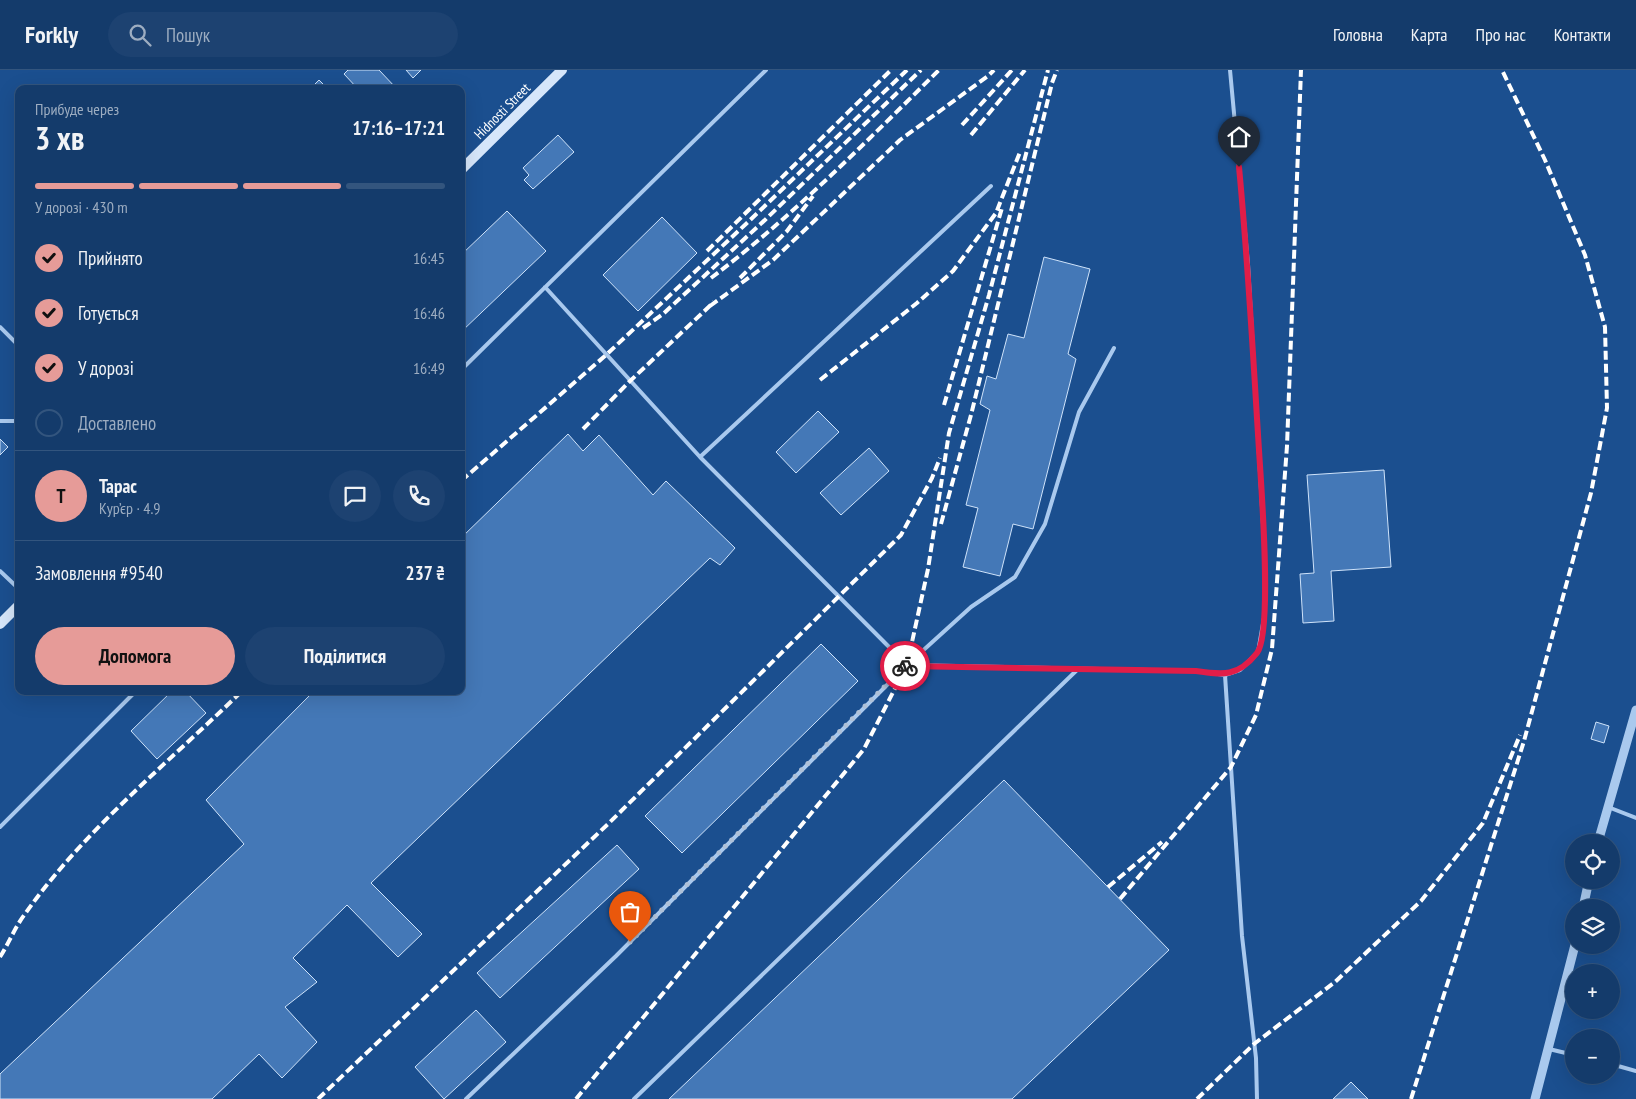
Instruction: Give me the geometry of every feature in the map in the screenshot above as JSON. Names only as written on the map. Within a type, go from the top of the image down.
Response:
[{"type":"main road","name":"Hidnosti Street","points":[[465,166],[562,70]]},
{"type":"main road","points":[[0,624],[15,609]]},
{"type":"street","points":[[1600,834],[1636,710]]},
{"type":"street","points":[[1535,1099],[1572,954]]},
{"type":"lane","points":[[465,366],[766,70]]},
{"type":"lane","points":[[545,287],[700,457],[907,665],[1196,671],[1225,675],[1240,670],[1258,652],[1265,612],[1264,542],[1248,264],[1230,70]]},
{"type":"lane","points":[[700,457],[991,186]]},
{"type":"lane","points":[[0,326],[15,342]]},
{"type":"lane","points":[[466,1099],[616,956],[907,665],[971,606],[1015,577],[1045,524],[1079,412],[1114,348]]},
{"type":"lane","points":[[0,420],[15,421]]},
{"type":"lane","points":[[0,571],[15,585]]},
{"type":"lane","points":[[634,1099],[1078,669]]},
{"type":"lane","points":[[1225,675],[1242,936],[1256,1058],[1257,1099]]},
{"type":"lane","points":[[0,827],[132,695]]},
{"type":"lane","points":[[1608,807],[1636,818]]},
{"type":"lane","points":[[1548,1049],[1565,1053]]},
{"type":"lane","points":[[1620,1067],[1636,1071]]},
{"type":"building","points":[[348,70],[379,70],[393,85],[354,85],[344,74]]},
{"type":"building","points":[[406,70],[421,70],[413,78]]},
{"type":"building","points":[[319,80],[324,85],[314,85]]},
{"type":"building","points":[[558,135],[574,152],[533,189],[524,180],[529,175],[523,168]]},
{"type":"building","points":[[507,211],[546,251],[465,328],[465,251]]},
{"type":"building","points":[[662,217],[697,253],[638,311],[603,275]]},
{"type":"building","points":[[1044,257],[1090,269],[1068,354],[1076,359],[1033,529],[1013,524],[1000,576],[963,567],[978,508],[966,505],[990,410],[980,404],[987,376],[996,379],[1008,334],[1024,338]]},
{"type":"building","points":[[818,411],[839,432],[796,473],[776,452]]},
{"type":"building","points":[[568,434],[583,451],[599,435],[653,495],[666,481],[735,548],[720,565],[710,558],[371,883],[422,934],[398,957],[347,905],[293,958],[317,982],[285,1007],[317,1042],[282,1078],[259,1054],[212,1099],[0,1099],[0,1074],[244,844],[206,800],[310,695],[465,695],[465,534]]},
{"type":"building","points":[[0,439],[8,447],[0,455]]},
{"type":"building","points":[[869,448],[889,471],[841,515],[820,493]]},
{"type":"building","points":[[1384,470],[1391,567],[1331,571],[1334,621],[1303,623],[1300,574],[1314,573],[1307,475]]},
{"type":"building","points":[[821,644],[858,681],[682,853],[645,816]]},
{"type":"building","points":[[168,695],[189,695],[206,713],[157,759],[131,731]]},
{"type":"building","points":[[1596,722],[1609,726],[1604,743],[1591,739]]},
{"type":"building","points":[[1004,780],[1169,950],[1012,1099],[669,1099]]},
{"type":"building","points":[[617,845],[639,869],[500,998],[477,973]]},
{"type":"building","points":[[476,1010],[506,1042],[444,1099],[415,1067]]},
{"type":"building","points":[[1351,1082],[1368,1099],[1333,1099]]},
{"type":"railway","points":[[707,251],[891,70]]},
{"type":"railway","points":[[465,478],[606,355],[907,70]]},
{"type":"railway","points":[[643,328],[663,314],[766,219],[921,70]]},
{"type":"railway","points":[[711,278],[800,204],[939,70]]},
{"type":"railway","points":[[710,306],[773,260],[900,140],[994,70]]},
{"type":"railway","points":[[962,125],[1012,70]]},
{"type":"railway","points":[[971,135],[1025,70]]},
{"type":"railway","points":[[576,1099],[864,749],[907,665],[928,569],[949,433],[989,295],[1048,70]]},
{"type":"railway","points":[[941,524],[971,415],[1052,83],[1057,70]]},
{"type":"railway","points":[[1120,899],[1231,767],[1256,715],[1272,649],[1287,446],[1301,70]]},
{"type":"railway","points":[[1411,1099],[1524,741],[1591,493],[1607,408],[1605,327],[1585,255],[1545,160],[1502,70]]},
{"type":"railway","points":[[820,380],[917,303],[953,271],[996,213],[1020,152]]},
{"type":"railway","points":[[740,278],[787,231],[813,196]]},
{"type":"railway","points":[[944,405],[1002,208]]},
{"type":"railway","points":[[583,429],[629,382],[714,302]]},
{"type":"railway","points":[[318,1099],[609,823],[901,535],[932,478],[940,458]]},
{"type":"railway","points":[[0,957],[21,919],[73,854],[128,798],[238,695]]},
{"type":"railway","points":[[1197,1099],[1254,1044],[1335,982],[1421,901],[1483,823],[1520,735]]},
{"type":"railway","points":[[1108,887],[1162,842]]},
{"type":"way so far","points":[[630,942],[905,666]]},
{"type":"route","points":[[905,666],[1196,671],[1225,675],[1240,670],[1258,652],[1265,612],[1264,542],[1248,264],[1239,167]]}]
